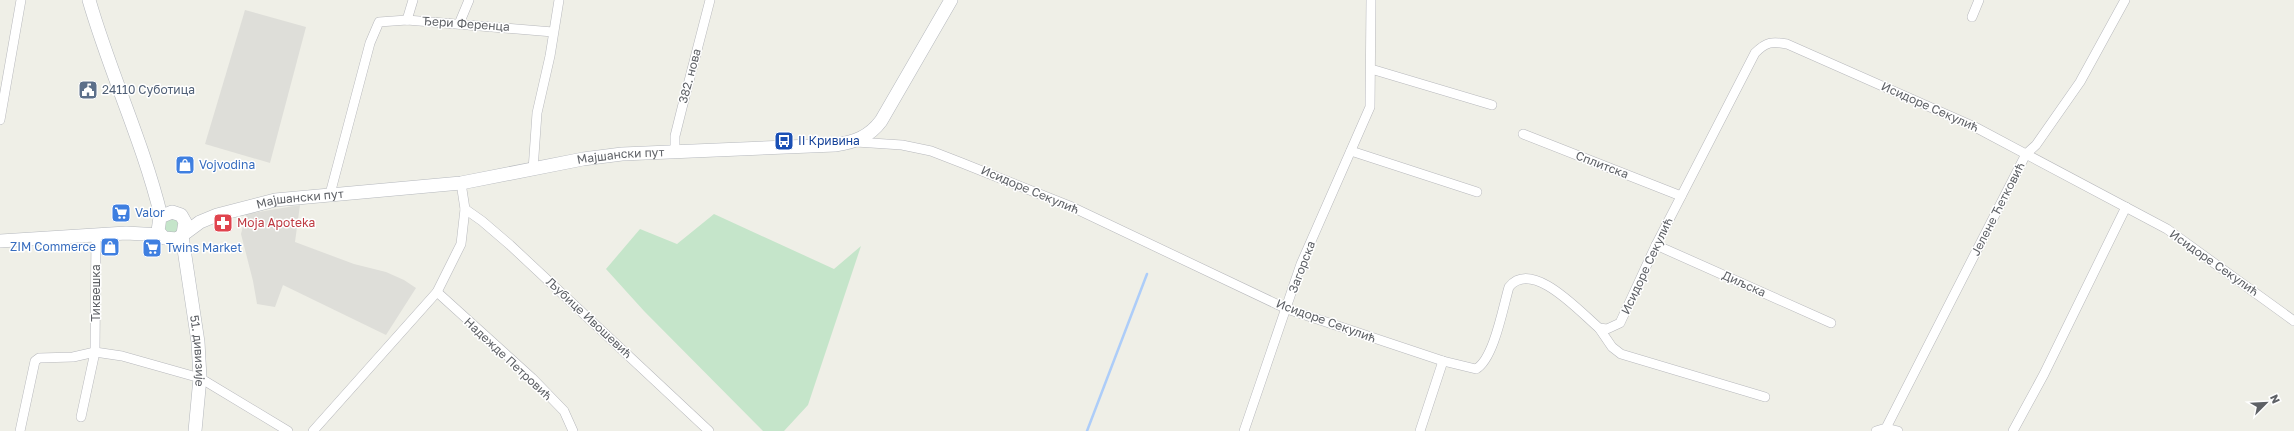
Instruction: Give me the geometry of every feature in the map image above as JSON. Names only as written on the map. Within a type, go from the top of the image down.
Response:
[{"type":"street","points":[[0,120],[21,0]]},
{"type":"street","points":[[89,0],[100,37],[152,178],[161,217],[157,226],[162,237]]},
{"type":"street","points":[[407,20],[413,0]]},
{"type":"street","points":[[458,24],[469,0]]},
{"type":"street","points":[[534,170],[537,113],[550,56],[559,0]]},
{"type":"street","name":"382. нова","points":[[675,152],[675,136],[710,0]]},
{"type":"street","name":"Мајшански пут","points":[[182,235],[200,222],[216,215],[275,200],[330,194],[461,184],[583,159],[622,154],[835,145],[854,142],[870,134],[881,121],[951,0]]},
{"type":"street","name":"Загорска","points":[[1244,431],[1287,309],[1301,264],[1370,107],[1371,0]]},
{"type":"street","points":[[1972,17],[1979,0]]},
{"type":"street","name":"Јелене Ћетковић","points":[[1886,428],[2026,154],[2036,145],[2080,82],[2125,0]]},
{"type":"street","name":"Ђери Ференца","points":[[330,194],[370,43],[379,22],[407,20],[553,32]]},
{"type":"street","name":"Исидоре Секулић","points":[[854,142],[902,145],[931,151],[1072,207],[1287,309],[1470,369],[1482,366],[1494,342],[1508,287],[1514,281],[1521,278],[1537,280],[1557,292],[1599,328],[1607,329],[1620,323],[1656,245],[1755,53],[1766,43],[1774,41],[1787,44],[1975,127],[2167,229],[2294,321]]},
{"type":"street","points":[[1371,69],[1492,105]]},
{"type":"street","name":"Сплитска","points":[[1523,134],[1681,196]]},
{"type":"street","points":[[1351,152],[1477,192]]},
{"type":"street","points":[[0,241],[126,233],[162,237],[173,240],[182,235],[185,222],[170,206],[152,178]]},
{"type":"street","points":[[313,431],[437,292],[461,244],[465,209],[461,184]]},
{"type":"street","points":[[2013,431],[2044,374],[2126,207]]},
{"type":"street","name":"Љубице Ивошевић","points":[[465,209],[482,221],[510,245],[710,431]]},
{"type":"street","points":[[126,233],[161,217],[168,212],[179,214]]},
{"type":"street","name":"Мајшански пут","points":[[179,214],[216,215]]},
{"type":"street","name":"Тиквешка","points":[[80,417],[95,352],[96,234]]},
{"type":"street","name":"51. дивизије","points":[[182,235],[195,317],[200,378],[195,431]]},
{"type":"street","name":"51. дивизије","points":[[162,237],[176,251],[187,272]]},
{"type":"street","name":"Диљска","points":[[1656,245],[1831,323]]},
{"type":"street","name":"Надежде Петровић","points":[[437,292],[532,378],[564,411],[573,431]]},
{"type":"street","points":[[1599,328],[1612,347],[1621,354],[1765,397]]},
{"type":"street","points":[[20,431],[35,361],[39,358],[74,357],[95,352],[122,356],[200,378],[288,431]]},
{"type":"street","points":[[1420,431],[1443,361]]},
{"type":"street","points":[[1876,431],[1886,428],[1898,431]]},
{"type":"shaded area","points":[[245,10],[306,27],[270,163],[205,144]]},
{"type":"shaded area","points":[[300,205],[295,242],[354,264],[386,272],[404,280],[416,288],[386,335],[283,285],[275,307],[257,304],[253,281],[241,234],[246,214]]},
{"type":"green space","points":[[714,214],[834,269],[861,246],[808,405],[784,431],[763,431],[644,311],[606,269],[640,229],[677,244]]},
{"type":"green space","points":[[177,218],[181,229],[171,235],[164,231],[165,219]]},
{"type":"waterway","points":[[1087,431],[1147,274]]},
{"type":"place","name":"24110 Суботица","points":[[88,90]]},
{"type":"place","name":"II Кривина","points":[[784,141]]},
{"type":"place","name":"Vojvodina","points":[[185,165]]},
{"type":"place","name":"Valor","points":[[121,213]]},
{"type":"place","name":"Moja Apoteka","points":[[223,223]]},
{"type":"place","name":"ZIM Commerce","points":[[110,247]]},
{"type":"place","name":"Twins Market","points":[[152,248]]}]
